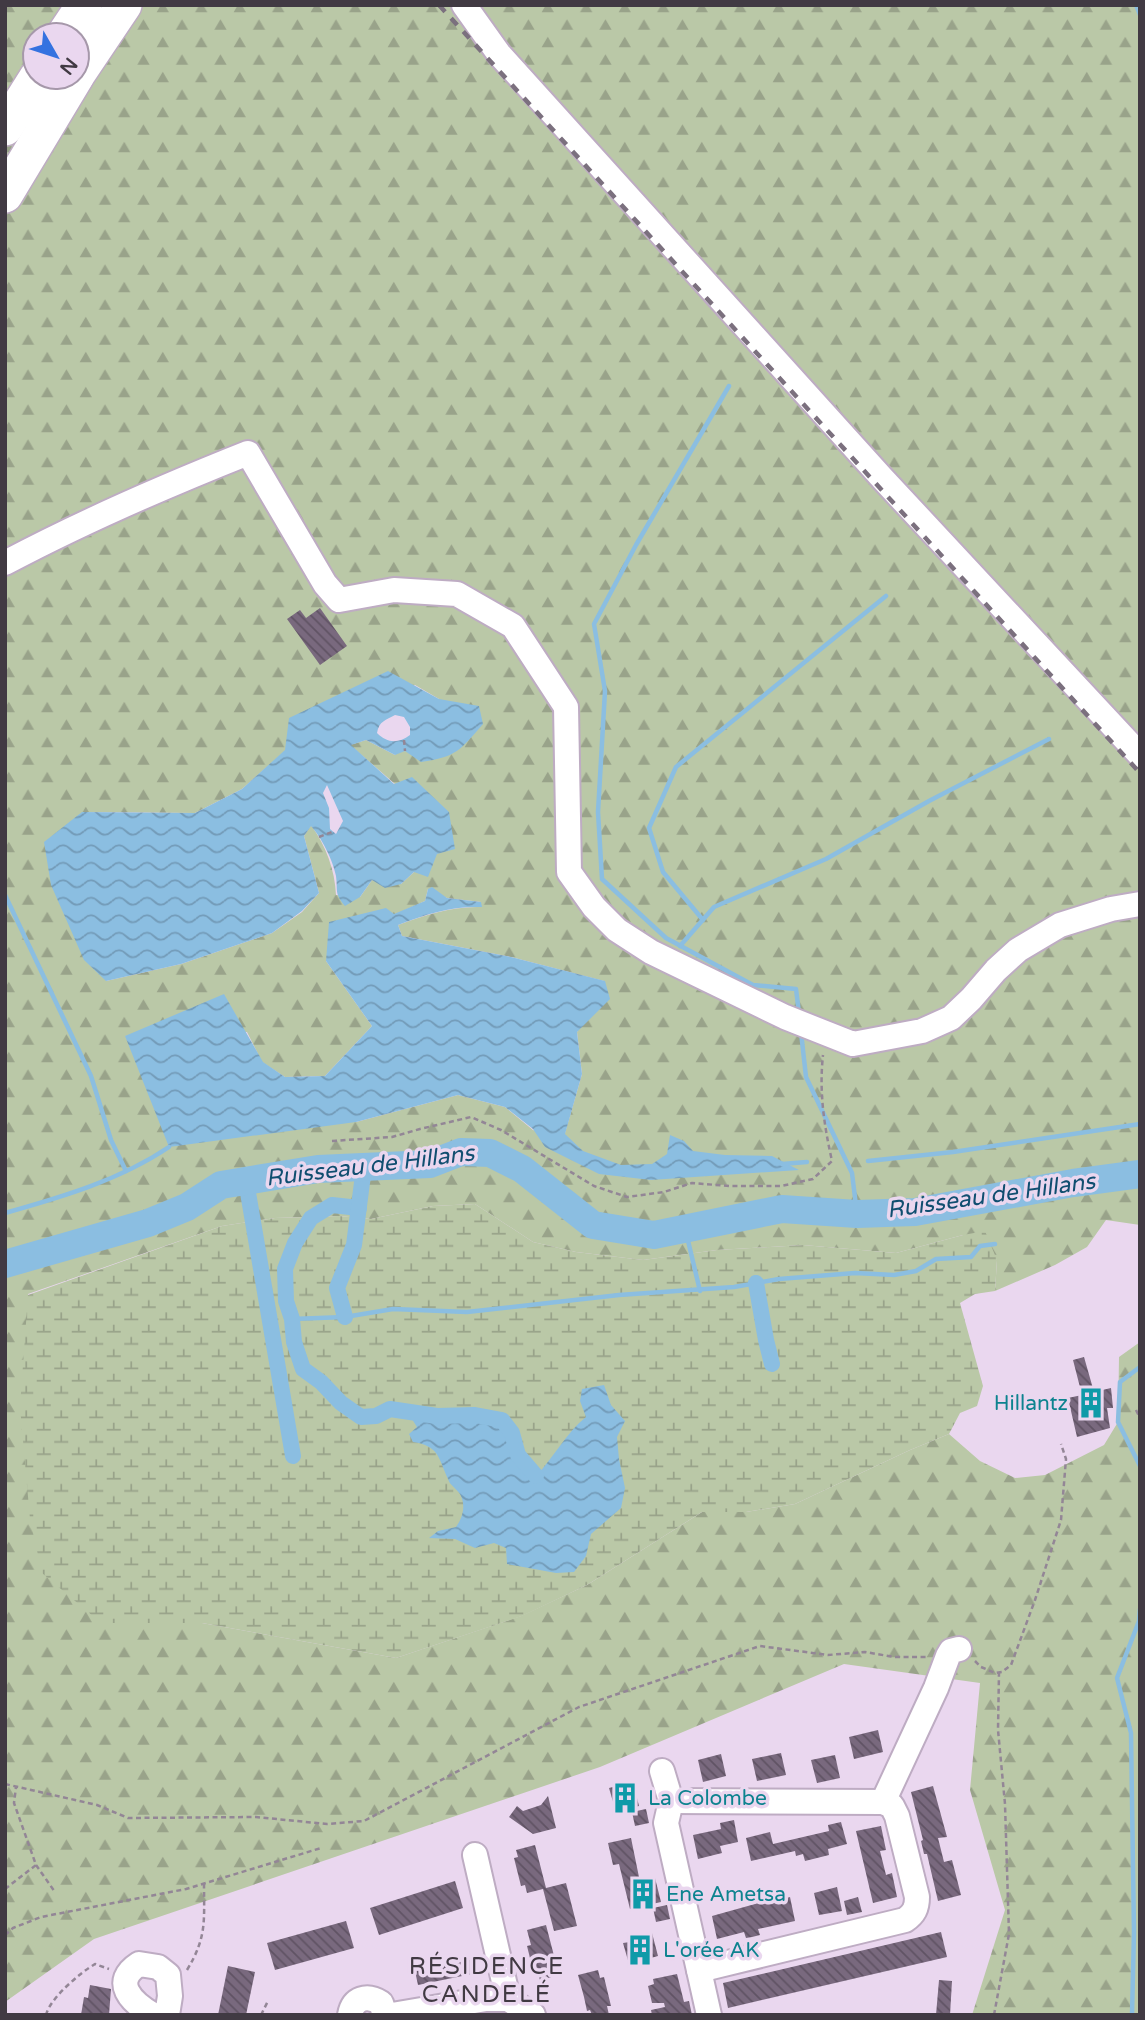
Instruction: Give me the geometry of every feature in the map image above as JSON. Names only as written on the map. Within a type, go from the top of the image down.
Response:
[{"type":"highway","points":[[73,21],[84,5]]},
{"type":"highway","points":[[91,54],[124,5]]},
{"type":"highway","points":[[5,128],[28,91]]},
{"type":"highway","points":[[5,195],[67,91]]},
{"type":"street","points":[[464,5],[517,75],[882,478],[1140,755]]},
{"type":"street","points":[[5,563],[73,527],[141,496],[248,453],[325,583],[339,600],[394,590],[457,594],[513,626],[566,707],[569,872],[594,908],[617,930],[651,952],[785,1017],[853,1044],[922,1031],[951,1018],[1018,950],[1060,925],[1111,909],[1140,904]]},
{"type":"street","points":[[883,1802],[953,1652]]},
{"type":"street","points":[[662,1771],[671,1801],[666,1824],[709,2015]]},
{"type":"street","points":[[671,1801],[883,1802],[892,1806],[917,1896],[917,1906],[905,1920],[699,1970]]},
{"type":"street","points":[[474,1855],[508,1999]]},
{"type":"street","points":[[153,2015],[128,1994],[124,1983],[129,1970],[139,1964],[158,1967],[168,1975],[170,1996],[167,2015]]},
{"type":"street","points":[[350,2015],[354,2004],[362,1998],[369,1998],[381,2003],[385,2015]]},
{"type":"street","points":[[392,2015],[486,1999],[508,1999],[533,2015]]},
{"type":"path","points":[[404,740],[405,751]]},
{"type":"path","points":[[319,837],[332,832]]},
{"type":"path","points":[[332,1141],[392,1137],[471,1117],[501,1130],[530,1150],[594,1186],[626,1197],[664,1192],[692,1182],[729,1186],[781,1186],[813,1178],[832,1161],[824,1125],[820,1082],[828,1033]]},
{"type":"path","points":[[1136,1410],[1140,1418]]},
{"type":"path","points":[[5,1784],[97,1805],[128,1818],[256,1817],[327,1824],[364,1821],[579,1707],[760,1646],[828,1655],[865,1652],[894,1657],[968,1652],[982,1667],[999,1672],[1011,1665],[1061,1520],[1066,1459],[1061,1444]]},
{"type":"path","points":[[994,2015],[1009,1934],[1005,1804],[998,1730],[999,1672]]},
{"type":"path","points":[[16,1787],[14,1803],[36,1865],[55,1892]]},
{"type":"path","points":[[5,1935],[13,1928],[41,1917],[204,1883],[321,1848]]},
{"type":"path","points":[[5,1889],[36,1865]]},
{"type":"path","points":[[168,1975],[187,1970],[199,1950],[205,1925],[204,1883]]},
{"type":"path","points":[[46,2015],[48,2006],[83,1971],[95,1964],[126,1978]]},
{"type":"path","points":[[261,2015],[268,2001]]},
{"type":"green space","points":[[5,5],[1140,5],[1140,1225],[1106,1220],[1087,1247],[1055,1265],[995,1291],[997,1260],[963,1235],[896,1253],[803,1245],[717,1250],[643,1260],[576,1252],[533,1242],[475,1204],[433,1206],[371,1219],[339,1216],[275,1218],[222,1226],[28,1294],[101,1622],[202,1623],[396,1658],[521,1616],[587,1585],[702,1512],[746,1512],[795,1504],[949,1434],[980,1461],[1015,1478],[1045,1475],[1104,1445],[1118,1422],[1119,1357],[1140,1342],[1140,2015],[972,2015],[1005,1910],[970,1790],[980,1683],[844,1664],[600,1767],[94,1939],[5,2002]],"holes":[[[415,685],[439,699],[395,755],[366,740],[350,745],[395,784],[414,872],[401,884],[372,880],[360,897],[336,895],[329,859],[311,825],[304,836],[319,893],[302,912],[272,933],[181,964],[106,981],[82,812],[195,813],[242,789],[286,750]],[[428,889],[447,898],[481,902],[481,907],[449,910],[398,925],[402,936],[511,957],[604,981],[577,1032],[582,1074],[563,1140],[533,1130],[505,1107],[458,1095],[356,1122],[125,1036],[247,1032],[262,1062],[285,1077],[325,1076],[372,1026],[326,961],[394,915],[425,901]]]},
{"type":"green space","points":[[475,1204],[533,1242],[576,1252],[643,1260],[717,1250],[803,1245],[896,1253],[985,1231],[997,1260],[995,1291],[975,1294],[960,1303],[983,1386],[977,1406],[960,1413],[949,1434],[795,1504],[746,1512],[702,1512],[587,1585],[522,1616],[396,1658],[202,1623],[101,1623],[42,1573],[30,1519],[20,1407],[28,1295],[222,1226],[275,1218],[339,1216],[371,1219],[433,1206]]},
{"type":"water","points":[[388,671],[439,699],[479,706],[483,724],[463,746],[443,758],[421,762],[405,751],[395,755],[366,740],[351,745],[394,784],[412,777],[449,812],[455,849],[437,854],[428,877],[414,872],[401,884],[385,888],[372,880],[360,897],[345,906],[338,895],[336,876],[329,856],[311,826],[304,836],[319,893],[302,911],[272,933],[181,964],[106,981],[84,960],[51,885],[44,842],[82,812],[195,813],[242,789],[285,750],[289,718]],"holes":[[[395,715],[404,717],[410,727],[410,735],[393,741],[377,733],[381,723]],[[327,785],[343,821],[336,834],[330,829],[329,808],[323,793]]]},
{"type":"water","points":[[432,887],[447,898],[481,902],[482,907],[449,909],[408,921],[398,925],[402,936],[511,957],[605,981],[610,999],[577,1032],[582,1074],[565,1134],[583,1151],[621,1165],[652,1164],[667,1154],[670,1135],[684,1141],[693,1151],[772,1156],[799,1170],[651,1180],[599,1174],[545,1147],[533,1129],[505,1107],[458,1095],[356,1122],[169,1147],[125,1036],[224,994],[263,1062],[285,1077],[325,1076],[372,1026],[326,961],[329,922],[386,908],[394,914],[425,901],[428,889]]},
{"type":"water","points":[[604,1385],[611,1405],[625,1421],[617,1437],[625,1488],[621,1508],[591,1534],[586,1556],[574,1572],[556,1573],[507,1564],[506,1548],[494,1543],[475,1548],[455,1539],[429,1538],[438,1531],[456,1527],[463,1513],[463,1504],[460,1494],[449,1481],[433,1450],[413,1442],[409,1434],[417,1427],[408,1413],[502,1420],[512,1433],[518,1455],[536,1476],[572,1430],[586,1417],[580,1401],[582,1389]]},
{"type":"building","points":[[320,608],[347,646],[320,665],[287,619],[300,610],[306,618]]},
{"type":"building","points":[[1084,1357],[1094,1392],[1111,1388],[1113,1408],[1107,1408],[1110,1428],[1077,1437],[1068,1398],[1082,1395],[1073,1360]]},
{"type":"building","points":[[878,1730],[883,1752],[854,1759],[849,1737]]},
{"type":"building","points":[[781,1753],[786,1775],[757,1781],[752,1759]]},
{"type":"building","points":[[721,1754],[726,1776],[703,1782],[698,1760]]},
{"type":"building","points":[[835,1755],[840,1778],[817,1783],[811,1760]]},
{"type":"building","name":"La Colombe","points":[[633,1782],[639,1806],[616,1812],[609,1788]]},
{"type":"building","points":[[933,1786],[947,1837],[938,1838],[944,1862],[952,1860],[961,1895],[938,1901],[927,1854],[924,1854],[911,1792]]},
{"type":"building","points":[[548,1796],[556,1828],[533,1834],[509,1817],[517,1806],[523,1811],[541,1805]]},
{"type":"building","points":[[646,1809],[649,1823],[635,1826],[632,1812]]},
{"type":"building","points":[[734,1820],[738,1842],[720,1846],[722,1853],[698,1859],[693,1835],[721,1829],[720,1823]]},
{"type":"building","points":[[841,1822],[847,1844],[828,1849],[829,1855],[805,1861],[803,1854],[796,1856],[795,1851],[751,1861],[746,1838],[770,1832],[773,1844],[829,1831],[828,1825]]},
{"type":"building","points":[[881,1826],[886,1850],[880,1851],[886,1875],[892,1873],[897,1897],[873,1903],[856,1831]]},
{"type":"building","points":[[631,1838],[640,1882],[655,1878],[661,1902],[630,1909],[619,1864],[613,1865],[608,1843]]},
{"type":"building","points":[[535,1845],[546,1888],[566,1883],[577,1926],[554,1931],[543,1889],[527,1893],[525,1885],[521,1886],[514,1858],[518,1857],[516,1850]]},
{"type":"building","points":[[455,1881],[463,1908],[379,1935],[370,1908]]},
{"type":"building","points":[[837,1887],[842,1911],[819,1915],[814,1893]]},
{"type":"building","points":[[781,1890],[783,1899],[790,1897],[795,1921],[758,1929],[760,1935],[752,1937],[746,1938],[744,1932],[717,1939],[712,1916],[766,1901],[764,1893]]},
{"type":"building","points":[[858,1897],[862,1912],[847,1915],[844,1901]]},
{"type":"building","points":[[667,1905],[670,1919],[656,1922],[653,1908]]},
{"type":"building","points":[[346,1921],[354,1948],[275,1970],[267,1943]]},
{"type":"building","points":[[546,1925],[559,1975],[540,1980],[538,1973],[534,1974],[527,1946],[531,1945],[527,1930]]},
{"type":"building","points":[[941,1932],[947,1957],[728,2008],[723,1983]]},
{"type":"building","name":"L'orée AK","points":[[652,1933],[658,1956],[629,1964],[623,1943],[630,1942],[629,1938]]},
{"type":"building","points":[[474,1959],[477,1973],[418,1985],[415,1971]]},
{"type":"building","points":[[228,1966],[255,1972],[246,2015],[218,2015]]},
{"type":"building","points":[[598,1970],[600,1978],[604,1977],[611,2006],[607,2006],[609,2015],[592,2015],[590,2010],[587,2011],[578,1975]]},
{"type":"building","points":[[677,1974],[684,2002],[689,2001],[692,2015],[652,2015],[651,2010],[665,2007],[664,2003],[652,2003],[648,1986],[654,1984],[653,1979]]},
{"type":"building","points":[[939,1980],[952,1981],[950,2015],[936,2015]]},
{"type":"building","points":[[90,1985],[111,1989],[109,2015],[81,2015],[84,1997],[88,1998]]},
{"type":"waterway","points":[[1136,5],[1140,15]]},
{"type":"waterway","points":[[729,386],[636,545],[594,624],[605,691],[598,812],[602,879],[666,938],[753,985],[796,989],[799,1013]]},
{"type":"waterway","points":[[703,920],[663,872],[649,828],[676,767],[886,596]]},
{"type":"waterway","points":[[680,946],[714,907],[826,859],[929,801],[1049,739]]},
{"type":"waterway","points":[[5,895],[91,1076],[111,1140],[126,1171]]},
{"type":"waterway","points":[[801,1032],[806,1077],[852,1173],[857,1214]]},
{"type":"waterway","points":[[868,1161],[953,1152],[1140,1124]]},
{"type":"waterway","points":[[5,1213],[111,1178],[169,1147]]},
{"type":"waterway","name":"Ruisseau de Hillans","points":[[5,1264],[148,1223],[187,1207],[221,1185],[318,1169],[430,1164],[461,1152],[490,1153],[522,1169],[593,1225],[654,1235],[782,1209],[857,1214],[915,1212],[1073,1183],[1140,1174]]},
{"type":"waterway","points":[[782,1164],[807,1162]]},
{"type":"waterway","points":[[345,1317],[337,1288],[354,1245],[364,1167]]},
{"type":"waterway","points":[[246,1181],[293,1456]]},
{"type":"waterway","points":[[359,1208],[332,1205],[311,1218],[295,1243],[285,1269],[286,1301],[292,1319],[294,1342],[303,1369],[361,1417],[376,1416],[390,1409],[437,1416],[475,1415],[502,1420],[512,1433],[518,1455],[536,1476]]},
{"type":"waterway","points":[[685,1228],[700,1291]]},
{"type":"waterway","points":[[292,1319],[345,1317],[393,1309],[467,1312],[619,1295],[734,1287],[779,1279],[855,1273],[894,1275],[916,1271],[936,1259],[971,1257],[980,1246],[995,1244]]},
{"type":"waterway","points":[[756,1283],[772,1364]]},
{"type":"waterway","points":[[1140,1367],[1120,1382],[1118,1422],[1140,1466]]},
{"type":"waterway","points":[[1132,2015],[1134,1932],[1131,1733],[1117,1678],[1139,1621],[1140,1609]]},
{"type":"railway","points":[[439,5],[1140,773]]},
{"type":"place","name":"Hillantz","points":[[1091,1403]]},
{"type":"place","name":"La Colombe","points":[[625,1798]]},
{"type":"place","name":"Ene Ametsa","points":[[643,1894]]},
{"type":"place","name":"L'orée AK","points":[[640,1950]]},
{"type":"district","name":"RÉSIDENCE CANDELÉ","points":[[487,1980]]}]
